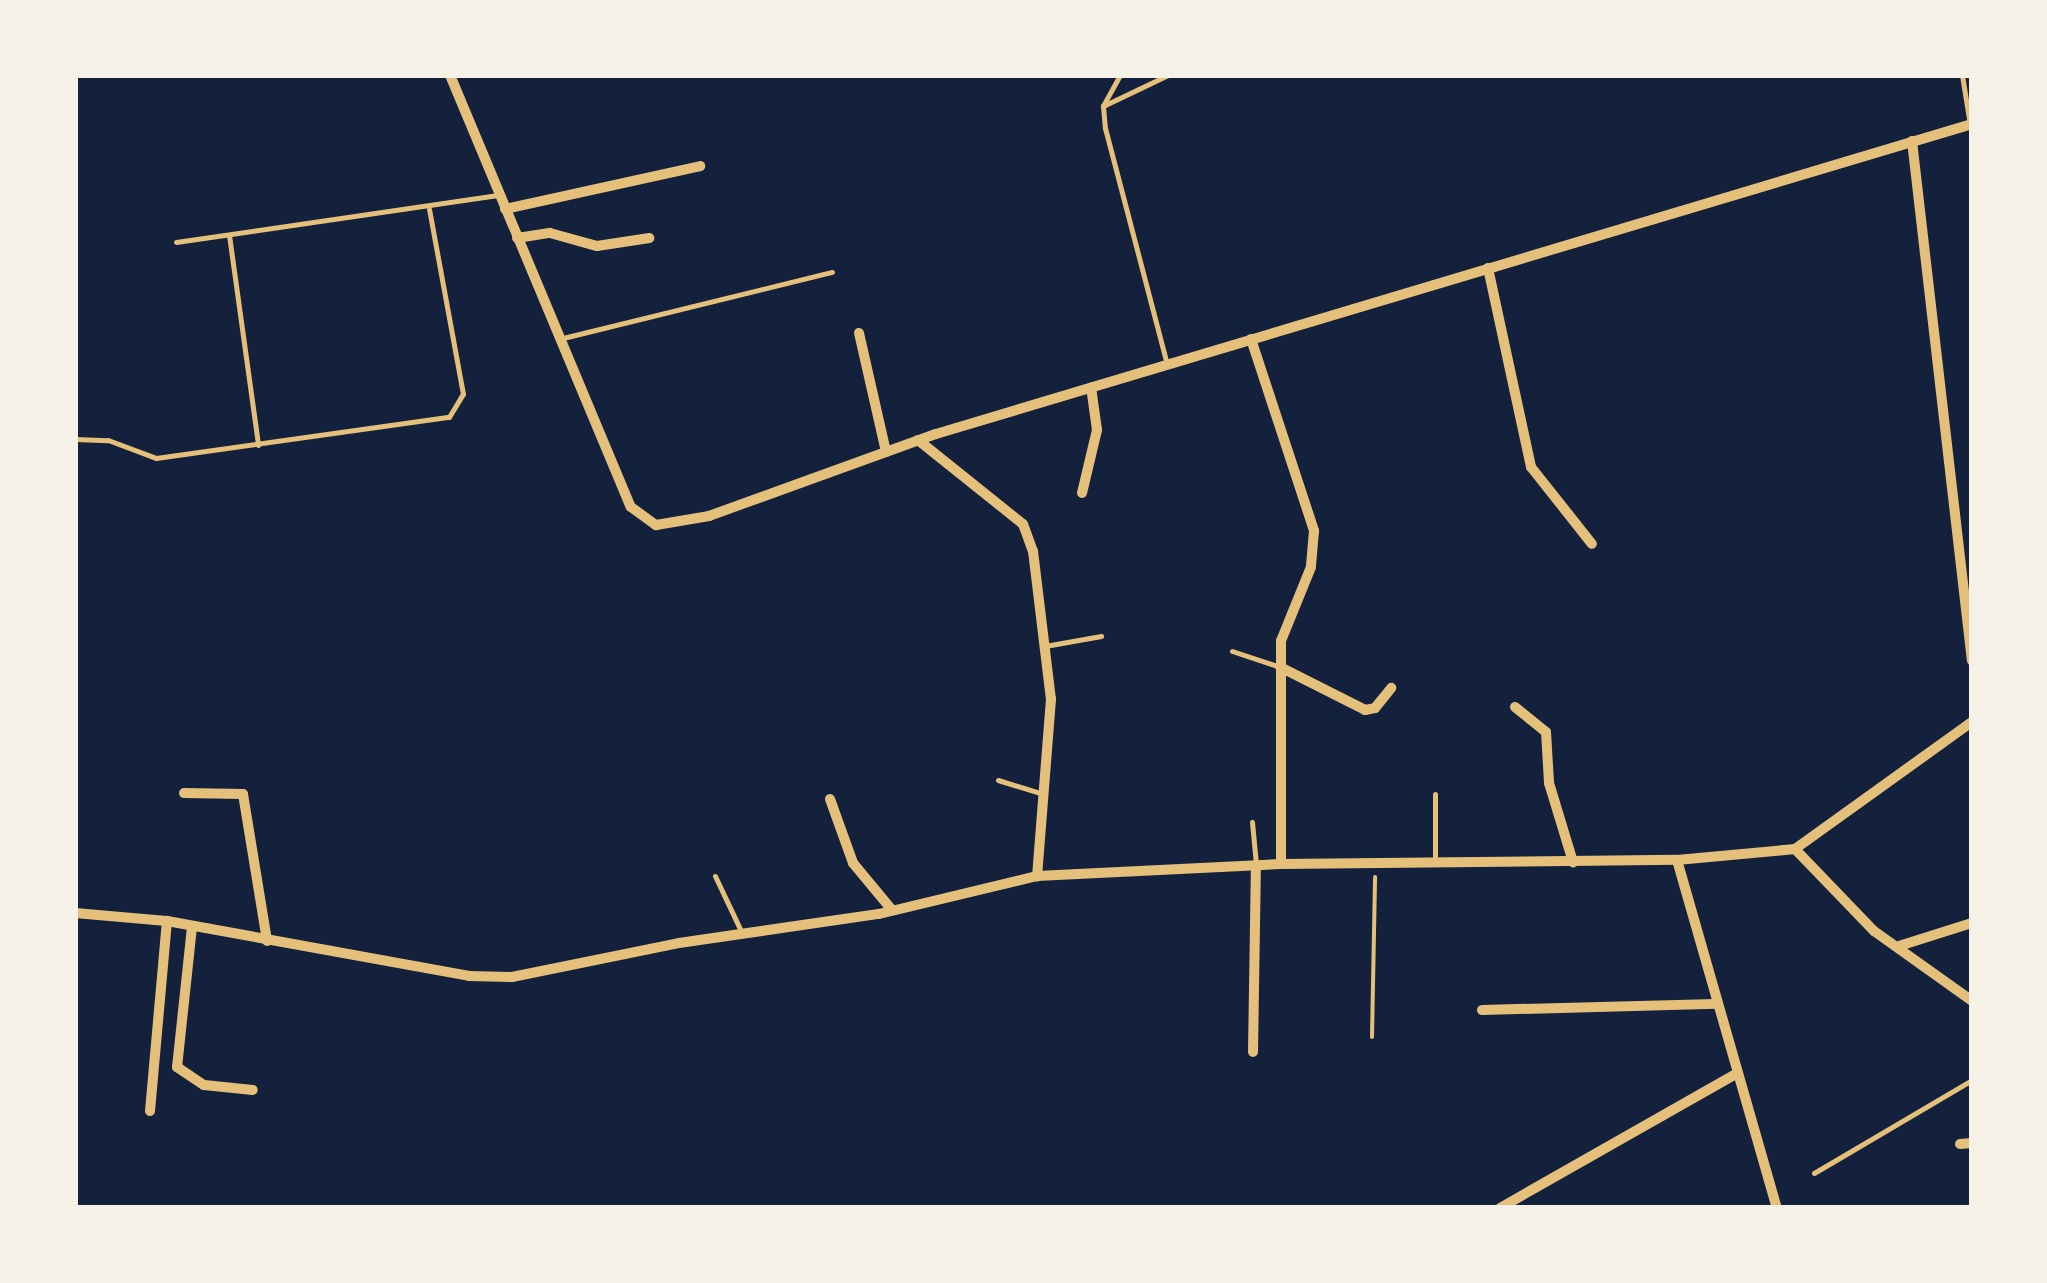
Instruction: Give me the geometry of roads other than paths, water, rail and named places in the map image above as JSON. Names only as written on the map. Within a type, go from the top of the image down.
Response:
[{"type":"street","points":[[450,75],[631,506],[656,526],[708,516],[918,440],[1250,338],[1971,124]]},
{"type":"street","points":[[1912,142],[1972,661]]},
{"type":"street","points":[[505,209],[700,166]]},
{"type":"street","points":[[517,238],[550,233],[597,246],[649,238]]},
{"type":"street","points":[[1488,268],[1526,452],[1538,479],[1592,544]]},
{"type":"street","points":[[859,333],[886,452]]},
{"type":"street","points":[[1250,338],[1314,531],[1311,566],[1280,641],[1281,864]]},
{"type":"street","points":[[1082,494],[1097,430],[1091,387]]},
{"type":"street","points":[[918,440],[1023,524],[1033,551],[1052,699],[1037,876]]},
{"type":"street","points":[[1280,667],[1365,710],[1375,708],[1390,688]]},
{"type":"street","points":[[1516,707],[1546,732],[1550,783],[1574,862]]},
{"type":"street","points":[[75,913],[167,922],[468,976],[512,977],[892,910],[1037,876],[1281,864],[1677,860],[1795,849],[1972,722]]},
{"type":"street","points":[[184,794],[242,794],[268,941]]},
{"type":"street","points":[[830,799],[852,863],[892,910]]},
{"type":"street","points":[[1795,849],[1863,921],[1972,1001]]},
{"type":"street","points":[[1677,860],[1777,1208]]},
{"type":"street","points":[[1253,1052],[1256,865]]},
{"type":"street","points":[[150,1111],[167,922]]},
{"type":"street","points":[[1900,946],[1972,923]]},
{"type":"street","points":[[192,927],[177,1067],[204,1085],[252,1090]]},
{"type":"street","points":[[1482,1010],[1716,1004]]},
{"type":"street","points":[[1500,1208],[1736,1074]]},
{"type":"lane","points":[[1120,75],[1103,106],[1167,364]]},
{"type":"lane","points":[[1962,75],[1971,124]]},
{"type":"lane","points":[[1103,106],[1168,76]]},
{"type":"lane","points":[[176,242],[500,195]]},
{"type":"lane","points":[[75,439],[108,440],[156,458],[450,418],[460,408],[429,208]]},
{"type":"lane","points":[[229,235],[258,445]]},
{"type":"lane","points":[[559,340],[832,272]]},
{"type":"lane","points":[[1044,646],[1102,636]]},
{"type":"lane","points":[[1232,652],[1280,667]]},
{"type":"lane","points":[[998,780],[1046,795]]},
{"type":"lane","points":[[1434,794],[1435,865]]},
{"type":"lane","points":[[1252,822],[1256,865]]},
{"type":"lane","points":[[715,876],[742,934]]},
{"type":"lane","points":[[1814,1174],[1972,1080]]}]
